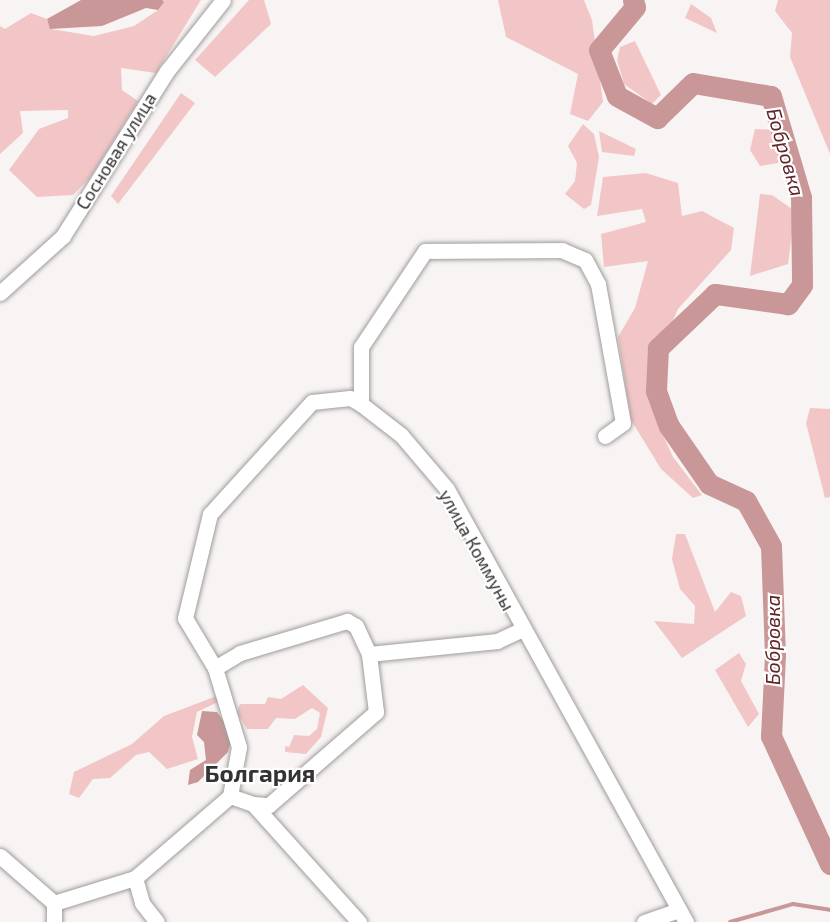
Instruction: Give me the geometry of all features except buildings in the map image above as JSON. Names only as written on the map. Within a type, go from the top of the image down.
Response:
[{"type":"street","name":"Сосновая улица","points":[[0,293],[63,236],[167,70],[223,0]]},
{"type":"street","points":[[54,903],[135,878],[230,796],[239,747],[215,668],[185,618],[210,514],[312,402],[350,398],[361,404],[361,347],[425,251],[562,250],[585,260],[598,284],[623,423],[605,436]]},
{"type":"street","name":"улица Коммуны","points":[[361,404],[401,435],[447,489],[521,630],[683,916]]},
{"type":"street","points":[[215,668],[240,653],[346,621],[356,627],[369,654],[376,712],[269,805],[253,804],[230,796]]},
{"type":"street","points":[[369,654],[497,641],[521,630]]},
{"type":"street","points":[[253,804],[359,922]]},
{"type":"street","points":[[0,856],[54,903],[54,922]]},
{"type":"street","points":[[135,878],[142,903],[157,922]]},
{"type":"street","points":[[644,922],[683,916]]},
{"type":"shaded area","points":[[81,0],[162,0],[164,2],[158,10],[146,8],[102,26],[50,29],[47,19]]},
{"type":"shaded area","points":[[162,0],[201,0],[156,73],[121,68],[122,90],[138,101],[90,178],[73,195],[37,197],[9,170],[39,129],[68,118],[68,110],[20,111],[23,133],[0,154],[0,26],[5,29],[31,13],[47,19],[51,29],[94,36],[134,26],[158,10]]},
{"type":"shaded area","points":[[249,0],[264,0],[271,24],[215,77],[195,60]]},
{"type":"shaded area","points":[[498,0],[584,0],[592,20],[603,102],[588,121],[570,114],[578,74],[506,37]]},
{"type":"shaded area","points":[[778,0],[830,0],[830,154],[790,57],[792,33],[775,11]]},
{"type":"shaded area","points":[[691,4],[711,18],[717,33],[685,18]]},
{"type":"shaded area","points":[[635,41],[661,95],[652,104],[624,84],[617,60],[620,47]]},
{"type":"shaded area","points":[[181,93],[195,103],[118,204],[111,196]]},
{"type":"shaded area","points":[[583,124],[594,134],[599,157],[591,205],[584,209],[565,194],[575,181],[577,163],[568,146]]},
{"type":"shaded area","points":[[755,129],[775,130],[781,148],[778,163],[760,166],[750,150]]},
{"type":"shaded area","points":[[599,131],[636,149],[634,156],[602,152]]},
{"type":"shaded area","points":[[646,173],[678,183],[682,216],[702,211],[734,228],[731,250],[678,309],[670,327],[650,343],[657,422],[673,457],[702,495],[693,498],[661,469],[631,420],[618,337],[635,308],[648,261],[604,267],[601,234],[646,222],[642,209],[597,216],[603,177]]},
{"type":"shaded area","points":[[760,194],[772,195],[795,211],[788,264],[750,276]]},
{"type":"shaded area","points":[[810,408],[830,409],[830,497],[825,498],[806,423]]},
{"type":"shaded area","points":[[676,534],[685,534],[715,612],[731,592],[741,596],[746,616],[682,658],[654,621],[694,624],[695,606],[680,589],[672,559]]},
{"type":"shaded area","points":[[739,653],[746,664],[741,681],[759,714],[748,727],[715,670]]},
{"type":"shaded area","points":[[303,685],[328,708],[321,737],[306,754],[285,752],[285,746],[289,747],[294,735],[309,736],[317,729],[320,713],[312,708],[295,719],[276,718],[268,729],[247,729],[237,712],[240,704],[265,704],[268,697],[281,699]]},
{"type":"shaded area","points":[[222,694],[220,701],[197,712],[192,737],[198,759],[167,769],[149,752],[136,755],[110,778],[93,779],[79,798],[69,794],[74,772],[132,744],[164,716]]},
{"type":"shaded area","points":[[202,711],[217,712],[233,734],[228,752],[198,782],[188,785],[190,770],[206,760],[204,742],[197,735]]},
{"type":"waterway","name":"Бобровка","points":[[633,0],[635,7],[599,50],[617,96],[657,118],[693,83],[771,96],[801,197],[802,285],[788,304],[715,294],[658,348],[656,391],[669,426],[709,484],[746,501],[771,546],[775,655],[771,736],[830,864]]},
{"type":"waterway","points":[[730,922],[793,904],[830,910]]},
{"type":"district","name":"Болгария","points":[[260,773]]}]
